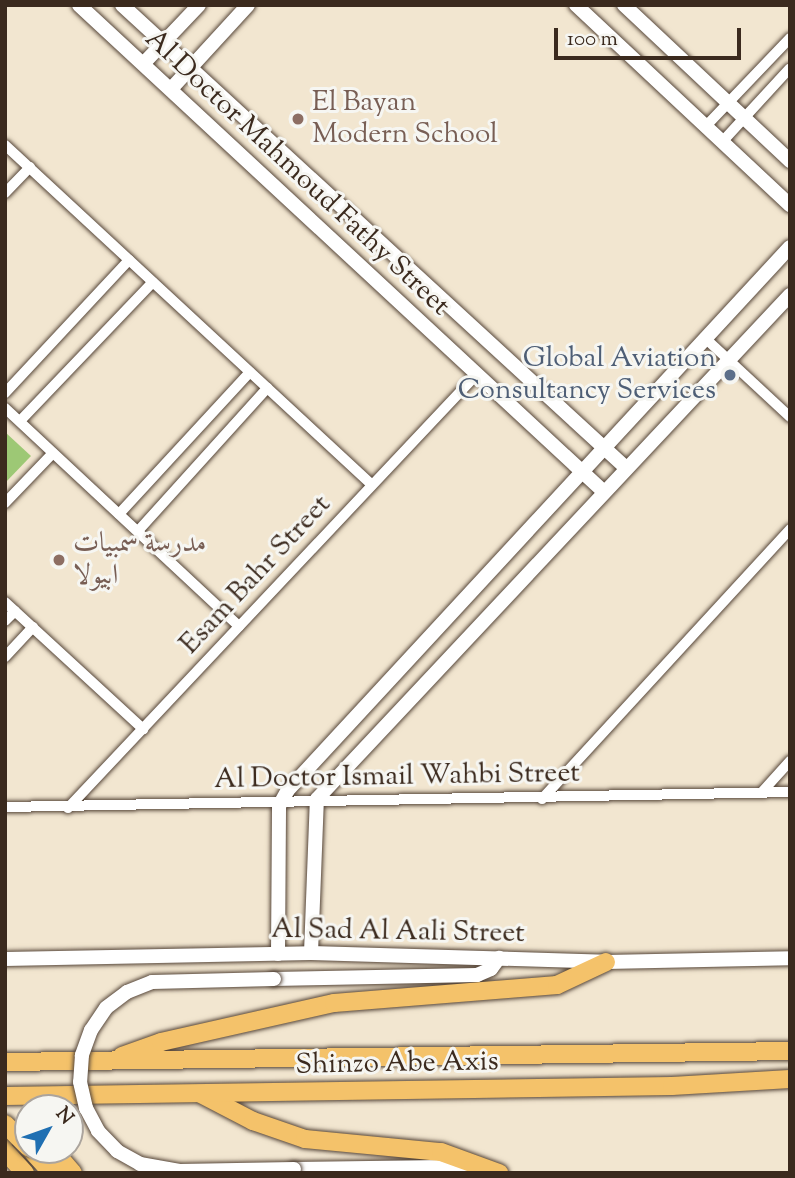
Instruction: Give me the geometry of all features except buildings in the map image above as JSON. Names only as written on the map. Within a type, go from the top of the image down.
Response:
[{"type":"main road","points":[[114,1060],[162,1042],[314,1007],[545,987],[570,981],[606,962]]},
{"type":"main road","name":"Shinzo Abe Axis","points":[[5,1062],[790,1051]]},
{"type":"main road","name":"Shinzo Abe Axis","points":[[5,1096],[671,1086],[790,1080]]},
{"type":"main road","points":[[197,1093],[253,1121],[296,1136],[441,1152],[499,1173]]},
{"type":"main road","points":[[5,1151],[25,1173]]},
{"type":"street","name":"Al Doctor Mahmoud Fathy Street","points":[[79,5],[604,492]]},
{"type":"street","name":"Al Doctor Mahmoud Fathy Street","points":[[122,5],[626,468]]},
{"type":"street","points":[[144,63],[199,5]]},
{"type":"street","points":[[171,89],[248,5]]},
{"type":"street","points":[[576,5],[790,205]]},
{"type":"street","points":[[624,5],[790,161]]},
{"type":"street","points":[[706,127],[790,38]]},
{"type":"street","points":[[722,142],[790,68]]},
{"type":"street","points":[[5,162],[10,149],[372,485]]},
{"type":"street","points":[[5,193],[30,167]]},
{"type":"street","points":[[278,954],[282,799],[581,470],[790,247]]},
{"type":"street","points":[[5,393],[129,260]]},
{"type":"street","points":[[20,421],[153,282]]},
{"type":"street","points":[[311,953],[317,799],[790,295]]},
{"type":"street","points":[[705,338],[790,417]]},
{"type":"street","points":[[119,514],[250,372]]},
{"type":"street","name":"Esam Bahr Street","points":[[68,807],[478,374]]},
{"type":"street","points":[[138,531],[267,388]]},
{"type":"street","points":[[5,408],[239,626]]},
{"type":"street","points":[[5,503],[53,453]]},
{"type":"street","points":[[541,799],[790,530]]},
{"type":"street","points":[[5,602],[143,729]]},
{"type":"street","points":[[5,621],[15,611]]},
{"type":"street","points":[[5,657],[33,627]]},
{"type":"street","points":[[762,792],[790,761]]},
{"type":"street","name":"Al Doctor Ismail Wahbi Street","points":[[5,807],[282,799],[541,799],[790,792]]},
{"type":"street","name":"Al Sad Al Aali Street","points":[[5,959],[311,953],[606,962],[790,958]]},
{"type":"street","points":[[474,1173],[443,1167],[179,1171],[140,1164],[117,1151],[98,1131],[86,1108],[80,1082],[82,1055],[91,1030],[106,1008],[127,992],[152,982],[477,975],[491,969],[499,958]]},
{"type":"green space","points":[[5,432],[31,456],[5,483]]},
{"type":"place","name":"El Bayan Modern School","points":[[298,119]]},
{"type":"place","name":"Global Aviation Consultancy Services","points":[[730,375]]},
{"type":"place","name":"مدرسة سمبيات ابيولا","points":[[59,560]]}]
